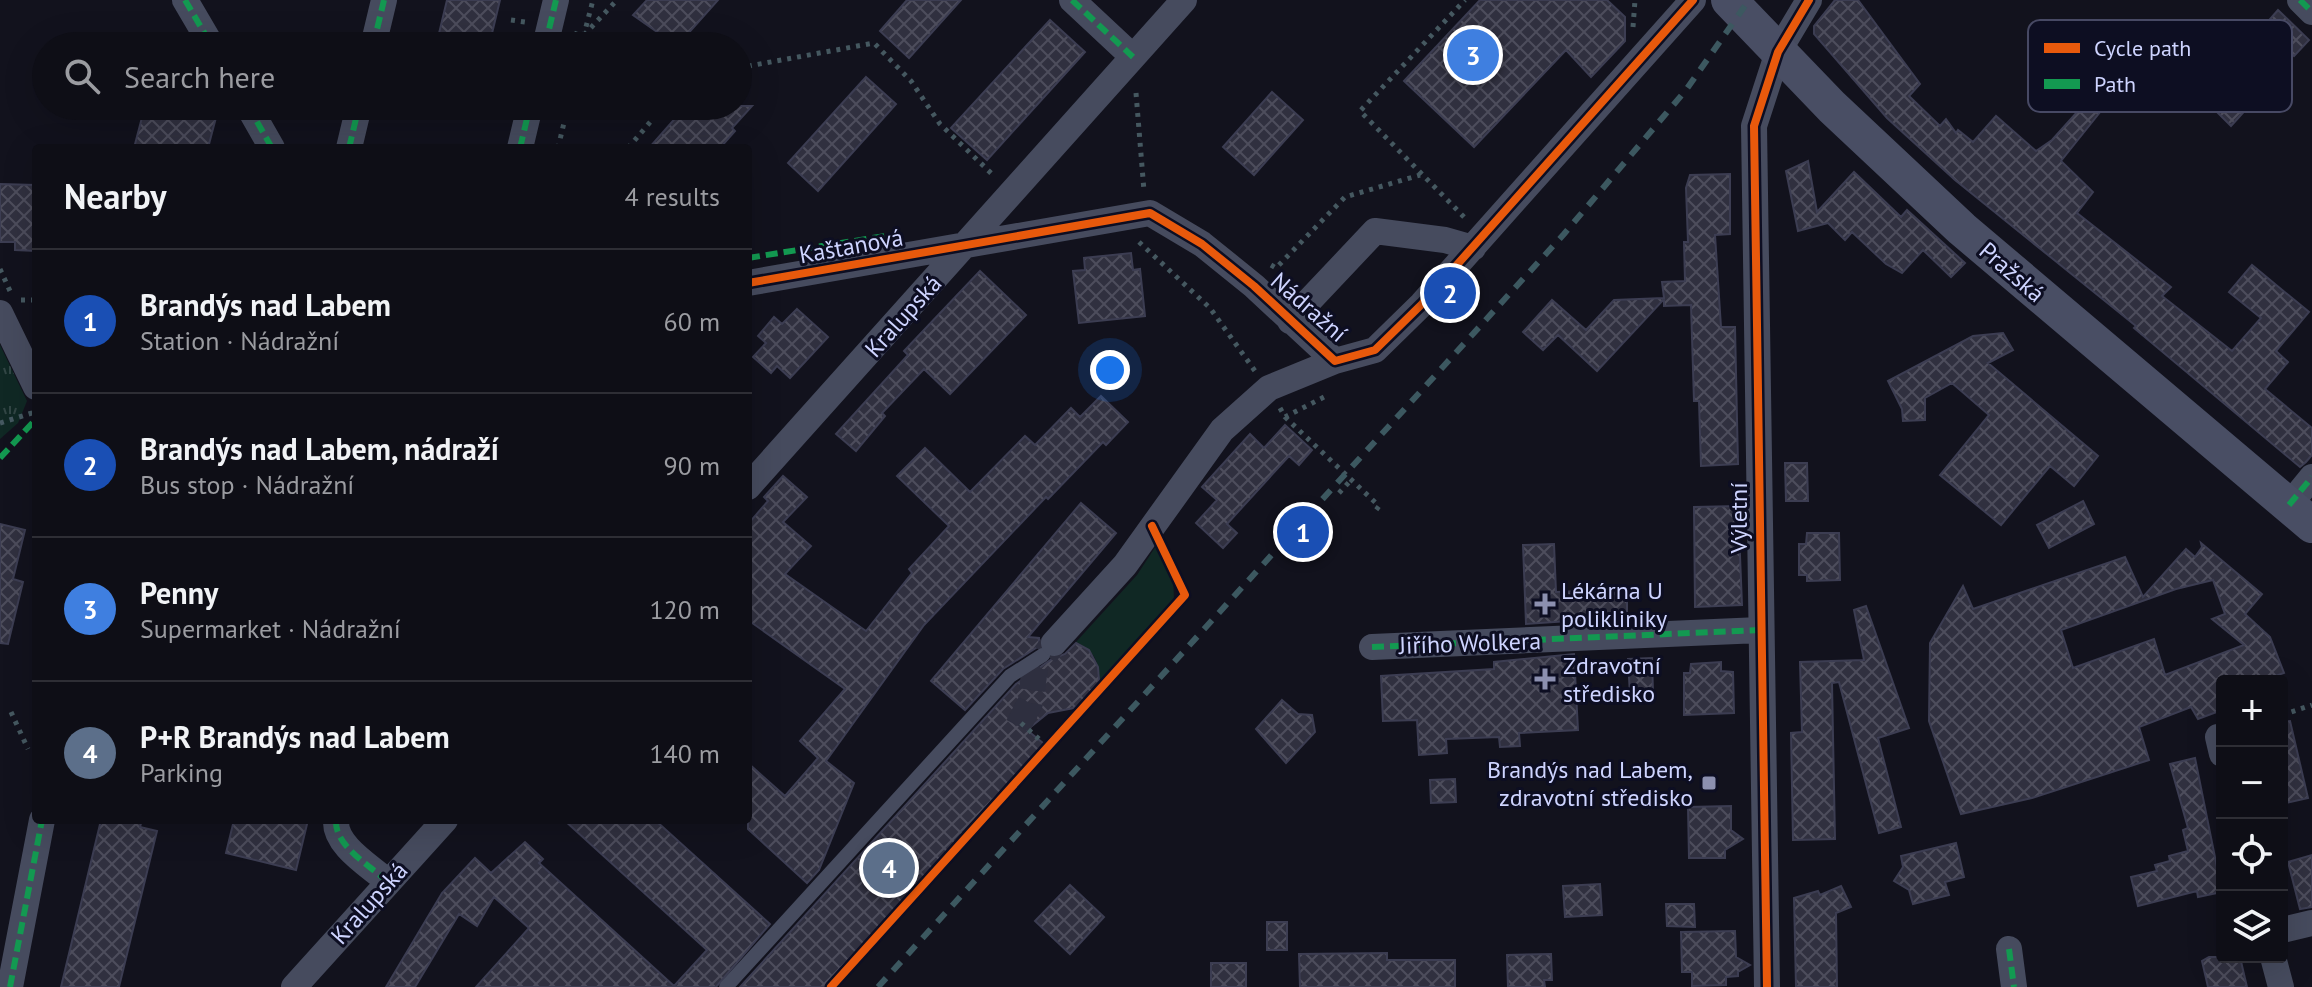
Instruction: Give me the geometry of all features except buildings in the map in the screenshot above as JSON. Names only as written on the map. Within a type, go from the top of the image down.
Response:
[{"type":"main road","name":"Pražská","points":[[1729,0],[1778,52],[1962,229],[2300,515]]},
{"type":"street","points":[[185,0],[204,32]]},
{"type":"street","points":[[376,32],[384,0]]},
{"type":"street","points":[[548,32],[556,0]]},
{"type":"street","points":[[1072,0],[1133,57]]},
{"type":"street","name":"Kralupská","points":[[752,483],[943,273],[960,247],[983,227],[1184,0]]},
{"type":"street","name":"Nádražní","points":[[1048,649],[1125,565],[1222,430],[1269,388],[1335,361],[1375,350],[1473,248],[1693,0]]},
{"type":"street","name":"Výletní","points":[[1767,987],[1754,126],[1778,52],[1809,0]]},
{"type":"street","points":[[2300,0],[2312,12]]},
{"type":"street","points":[[256,120],[270,144]]},
{"type":"street","points":[[350,144],[356,120]]},
{"type":"street","points":[[521,144],[527,120]]},
{"type":"street","name":"Nádražní","points":[[960,247],[1150,213],[1202,244],[1298,312],[1335,361]]},
{"type":"street","points":[[1298,312],[1375,231],[1445,240],[1473,248]]},
{"type":"street","name":"Kaštanová","points":[[752,282],[960,247]]},
{"type":"street","points":[[7,307],[32,376]]},
{"type":"street","points":[[2300,515],[2312,477]]},
{"type":"street","name":"Jiřího Wolkera","points":[[1372,647],[1760,630]]},
{"type":"street","points":[[10,987],[41,824]]},
{"type":"street","points":[[335,824],[347,847],[388,882]]},
{"type":"street","name":"Kralupská","points":[[294,987],[441,824]]},
{"type":"street","points":[[2288,929],[2312,923]]},
{"type":"street","points":[[2009,949],[2014,987]]},
{"type":"street","points":[[2275,963],[2281,987]]},
{"type":"lane","points":[[726,987],[1010,676],[1048,649]]},
{"type":"path","points":[[585,32],[593,0]]},
{"type":"path","points":[[587,32],[617,0]]},
{"type":"path","points":[[1464,217],[1360,111],[1465,0]]},
{"type":"path","points":[[1632,31],[1635,0]]},
{"type":"path","points":[[752,65],[874,43],[911,81],[940,124],[1000,181]]},
{"type":"path","points":[[1133,57],[1145,204]]},
{"type":"path","points":[[559,144],[565,120]]},
{"type":"path","points":[[631,144],[652,120]]},
{"type":"path","points":[[1445,240],[1475,205]]},
{"type":"path","points":[[1134,237],[1210,308],[1269,388],[1285,417],[1379,506],[1376,510]]},
{"type":"path","points":[[1276,268],[1298,312]]},
{"type":"path","points":[[0,269],[7,307]]},
{"type":"path","points":[[1285,417],[1337,390]]},
{"type":"path","points":[[0,423],[32,413]]},
{"type":"path","points":[[1331,470],[1336,464]]},
{"type":"path","points":[[1339,493],[1352,479]]},
{"type":"path","points":[[2288,713],[2312,705]]},
{"type":"path","points":[[11,712],[28,749]]},
{"type":"path","points":[[1021,723],[1048,747]]},
{"type":"path","points":[[1037,760],[1058,736]]},
{"type":"green space","points":[[0,345],[27,401],[18,423],[0,439]]},
{"type":"green space","points":[[1156,546],[1173,576],[1174,599],[1099,683],[1095,658],[1076,642],[1137,575]]},
{"type":"tunnel","points":[[1018,726],[1030,703],[1035,668],[1054,643]]},
{"type":"railway","points":[[878,987],[1564,234],[1686,90],[1749,0]]},
{"type":"marked path","points":[[185,0],[204,32]]},
{"type":"marked path","points":[[376,32],[384,0]]},
{"type":"marked path","points":[[548,32],[556,0]]},
{"type":"marked path","points":[[1072,0],[1133,57]]},
{"type":"marked path","points":[[2300,0],[2312,12]]},
{"type":"marked path","points":[[256,120],[270,144]]},
{"type":"marked path","points":[[350,144],[356,120]]},
{"type":"marked path","points":[[521,144],[527,120]]},
{"type":"marked path","points":[[752,257],[885,236],[898,242]]},
{"type":"marked path","points":[[0,458],[32,423]]},
{"type":"marked path","points":[[2289,505],[2312,477]]},
{"type":"marked path","points":[[1372,647],[1760,630]]},
{"type":"marked path","points":[[10,987],[41,824]]},
{"type":"marked path","points":[[336,824],[347,847],[388,882]]},
{"type":"marked path","points":[[2009,949],[2014,987]]},
{"type":"cycle path","points":[[752,282],[1150,213],[1202,244],[1254,286],[1335,361],[1375,350],[1422,304],[1693,0]]},
{"type":"cycle path","points":[[1767,987],[1754,126],[1778,52],[1809,0]]},
{"type":"cycle path","points":[[831,987],[1185,595],[1152,526]]},
{"type":"place","name":"Penny","points":[[1473,55]]},
{"type":"place","name":"Brandýs nad Labem, nádraží","points":[[1450,293]]},
{"type":"place","name":"Brandýs nad Labem","points":[[1303,532]]},
{"type":"place","name":"Lékárna U polikliniky","points":[[1545,604]]},
{"type":"place","name":"Zdravotní středisko","points":[[1545,679]]},
{"type":"place","name":"Brandýs nad Labem, zdravotní středisko","points":[[1709,783]]},
{"type":"place","name":"P+R Brandýs nad Labem","points":[[889,868]]}]
